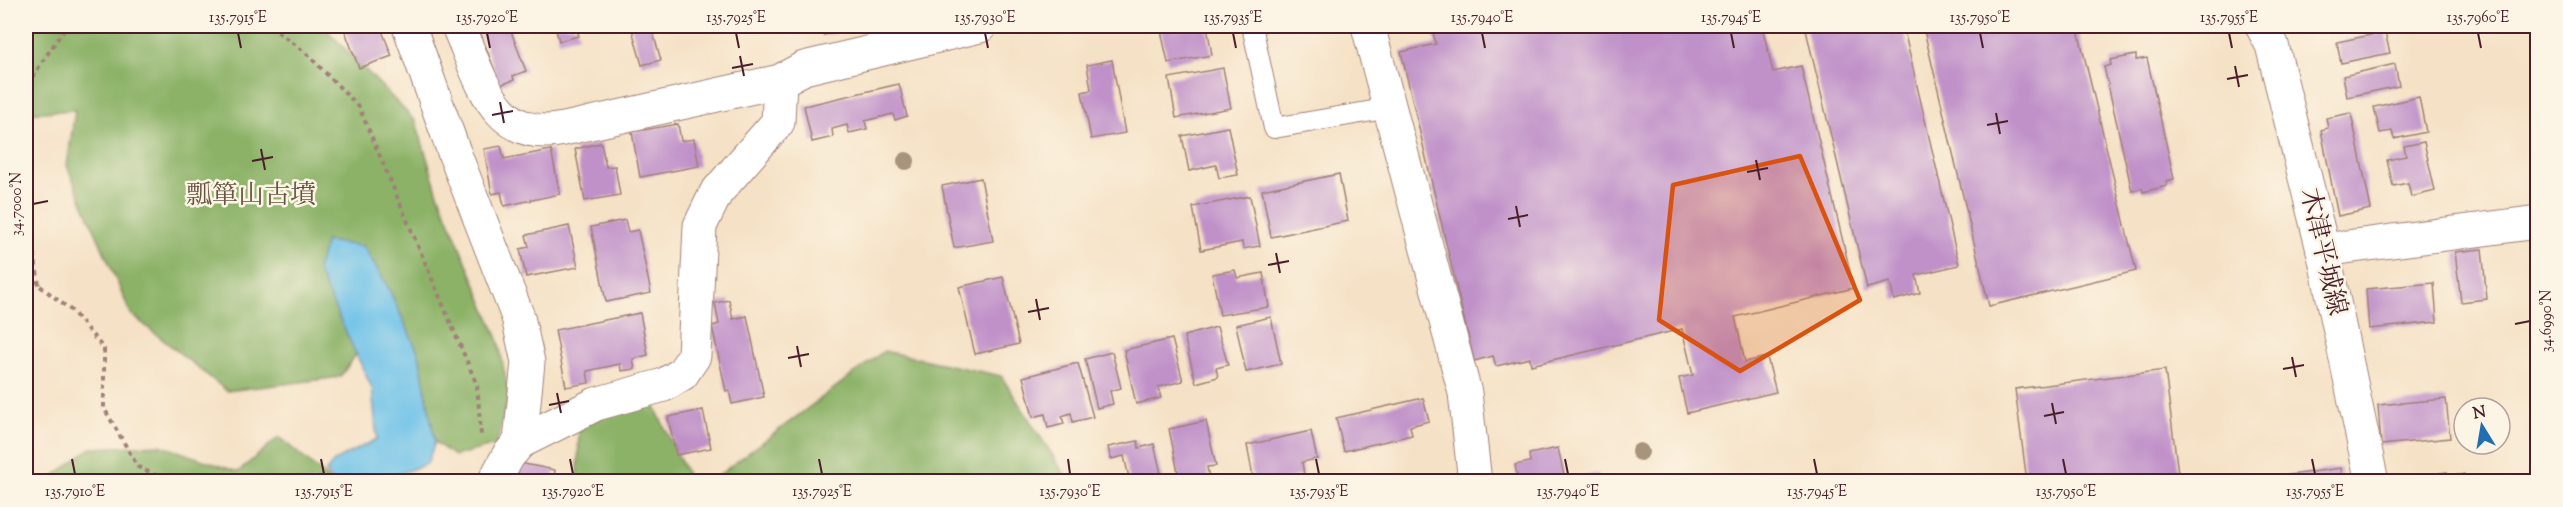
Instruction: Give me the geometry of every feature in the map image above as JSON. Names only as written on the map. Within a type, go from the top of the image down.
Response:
[{"type":"street","points":[[410,26],[454,152],[518,317],[528,362],[520,442]]},
{"type":"street","points":[[458,26],[493,103],[512,123],[538,132],[564,129],[780,81],[875,37],[980,26]]},
{"type":"street","points":[[1368,26],[1465,393],[1476,482]]},
{"type":"street","name":"木津平城線","points":[[2262,26],[2272,45],[2323,250],[2372,482]]},
{"type":"street","points":[[494,482],[508,456],[520,442],[596,404],[664,385],[682,374],[694,356],[700,226],[716,193],[778,122],[780,81]]},
{"type":"street","points":[[2323,250],[2538,222]]},
{"type":"lane","points":[[1252,26],[1274,128],[1390,108]]},
{"type":"path","points":[[26,94],[28,84],[66,26]]},
{"type":"path","points":[[270,26],[306,52],[360,107],[477,385],[482,444]]},
{"type":"path","points":[[26,200],[39,286]]},
{"type":"path","points":[[26,275],[72,311],[104,349],[104,408],[138,467],[170,482]]},
{"type":"highlighted area","points":[[1800,156],[1860,300],[1740,371],[1659,320],[1673,185]]},
{"type":"green space","name":"瓢箪山古墳","points":[[26,26],[323,26],[416,122],[437,191],[498,339],[509,396],[496,445],[454,456],[435,442],[414,344],[394,301],[340,377],[227,391],[131,314],[67,166],[75,110],[26,113]]},
{"type":"green space","points":[[884,351],[1001,376],[1069,481],[711,481]]},
{"type":"green space","points":[[654,405],[690,481],[578,482],[579,421]]},
{"type":"green space","points":[[279,437],[331,481],[47,481],[91,448],[160,445],[238,472]]},
{"type":"water","points":[[326,241],[363,246],[386,283],[419,354],[435,442],[427,464],[378,481],[333,481],[326,472],[334,461],[377,439],[372,388],[317,270]]},
{"type":"building","points":[[343,26],[380,26],[392,56],[359,68]]},
{"type":"building","points":[[478,26],[509,26],[526,71],[513,76],[514,80],[500,85]]},
{"type":"building","points":[[555,26],[576,26],[579,36],[559,41]]},
{"type":"building","points":[[631,26],[651,26],[661,60],[642,65]]},
{"type":"building","points":[[821,26],[854,26],[855,28],[823,35]]},
{"type":"building","points":[[1160,26],[1174,26],[1175,30],[1207,26],[1212,55],[1168,63]]},
{"type":"building","points":[[1431,26],[1492,26],[1493,31],[1519,26],[1762,26],[1773,72],[1801,66],[1854,288],[1735,317],[1745,362],[1767,357],[1776,392],[1687,413],[1679,378],[1693,375],[1682,329],[1531,365],[1530,358],[1496,366],[1493,356],[1474,361],[1401,52],[1436,44]]},
{"type":"building","points":[[1805,26],[1903,26],[1959,265],[1916,275],[1920,293],[1894,300],[1890,282],[1867,288]]},
{"type":"building","points":[[1923,26],[2077,26],[2136,271],[1989,306]]},
{"type":"building","points":[[2331,26],[2356,26],[2332,32]]},
{"type":"building","points":[[2385,32],[2390,53],[2341,63],[2337,42]]},
{"type":"building","points":[[2136,55],[2136,60],[2147,58],[2174,179],[2166,181],[2167,186],[2143,192],[2142,188],[2132,191],[2104,67],[2111,65],[2110,60]]},
{"type":"building","points":[[1112,60],[1125,133],[1091,139],[1082,92],[1091,90],[1087,65]]},
{"type":"building","points":[[2395,64],[2399,86],[2347,97],[2343,76]]},
{"type":"building","points":[[1223,68],[1231,108],[1176,118],[1169,78]]},
{"type":"building","points":[[899,84],[907,116],[895,120],[893,114],[865,121],[867,129],[849,133],[847,125],[832,129],[833,137],[812,142],[804,106]]},
{"type":"building","points":[[2419,97],[2426,132],[2394,139],[2392,131],[2380,133],[2374,107]]},
{"type":"building","points":[[2351,113],[2371,209],[2338,216],[2321,130],[2328,128],[2326,118]]},
{"type":"building","points":[[678,124],[681,141],[694,139],[699,166],[640,177],[632,132]]},
{"type":"building","points":[[1228,127],[1238,175],[1219,178],[1216,165],[1189,171],[1182,136]]},
{"type":"building","points":[[2424,142],[2435,191],[2411,197],[2408,183],[2393,186],[2387,160],[2406,156],[2404,146]]},
{"type":"building","points":[[601,143],[606,167],[615,166],[620,195],[585,201],[575,149]]},
{"type":"building","points":[[501,146],[504,159],[551,150],[560,194],[504,206],[501,192],[492,194],[484,149]]},
{"type":"building","points":[[1339,174],[1348,221],[1271,237],[1262,190]]},
{"type":"building","points":[[981,178],[993,241],[954,248],[942,186]]},
{"type":"building","points":[[1250,196],[1260,246],[1243,249],[1242,242],[1201,250],[1193,207]]},
{"type":"building","points":[[625,220],[628,232],[638,230],[651,293],[606,302],[591,227]]},
{"type":"building","points":[[569,226],[578,267],[526,277],[520,249],[529,247],[526,235]]},
{"type":"building","points":[[2482,249],[2487,299],[2461,302],[2455,252]]},
{"type":"building","points":[[1235,270],[1237,278],[1263,273],[1269,307],[1220,315],[1212,274]]},
{"type":"building","points":[[1003,277],[1019,344],[975,354],[959,287]]},
{"type":"building","points":[[2434,283],[2437,322],[2369,329],[2366,289]]},
{"type":"building","points":[[729,300],[733,319],[747,316],[764,397],[732,404],[729,390],[726,391],[712,326],[719,324],[715,303]]},
{"type":"building","points":[[640,313],[648,355],[633,359],[635,369],[621,371],[620,364],[587,371],[589,383],[566,387],[555,330]]},
{"type":"building","points":[[1271,317],[1281,364],[1246,372],[1236,325]]},
{"type":"building","points":[[1217,327],[1228,365],[1216,368],[1218,377],[1196,383],[1184,336]]},
{"type":"building","points":[[1172,339],[1183,381],[1158,387],[1161,398],[1136,404],[1124,350]]},
{"type":"building","points":[[1112,352],[1121,388],[1110,391],[1113,404],[1097,408],[1085,359]]},
{"type":"building","points":[[1078,363],[1093,417],[1073,422],[1071,413],[1062,416],[1064,424],[1048,428],[1045,414],[1033,417],[1023,377]]},
{"type":"building","points":[[2165,370],[2178,473],[2108,482],[2027,482],[2015,389]]},
{"type":"building","points":[[1423,398],[1429,421],[1410,426],[1412,435],[1344,451],[1336,418]]},
{"type":"building","points":[[2446,399],[2450,438],[2381,445],[2378,405]]},
{"type":"building","points":[[703,410],[711,448],[676,455],[668,417]]},
{"type":"building","points":[[1206,421],[1216,466],[1207,467],[1210,482],[1180,482],[1169,429]]},
{"type":"building","points":[[1311,431],[1317,459],[1302,462],[1304,475],[1271,482],[1254,482],[1247,445]]},
{"type":"building","points":[[1138,441],[1139,448],[1154,444],[1163,482],[1130,482],[1124,456],[1111,459],[1108,447]]},
{"type":"building","points":[[1558,448],[1565,480],[1598,473],[1600,482],[1518,482],[1515,465],[1530,462],[1529,454]]},
{"type":"building","points":[[519,463],[555,470],[553,482],[515,482]]},
{"type":"building","points":[[2341,468],[2343,482],[2255,482],[2254,480]]},
{"type":"building","points":[[2447,472],[2448,477],[2464,474],[2466,482],[2423,482],[2423,477]]}]
